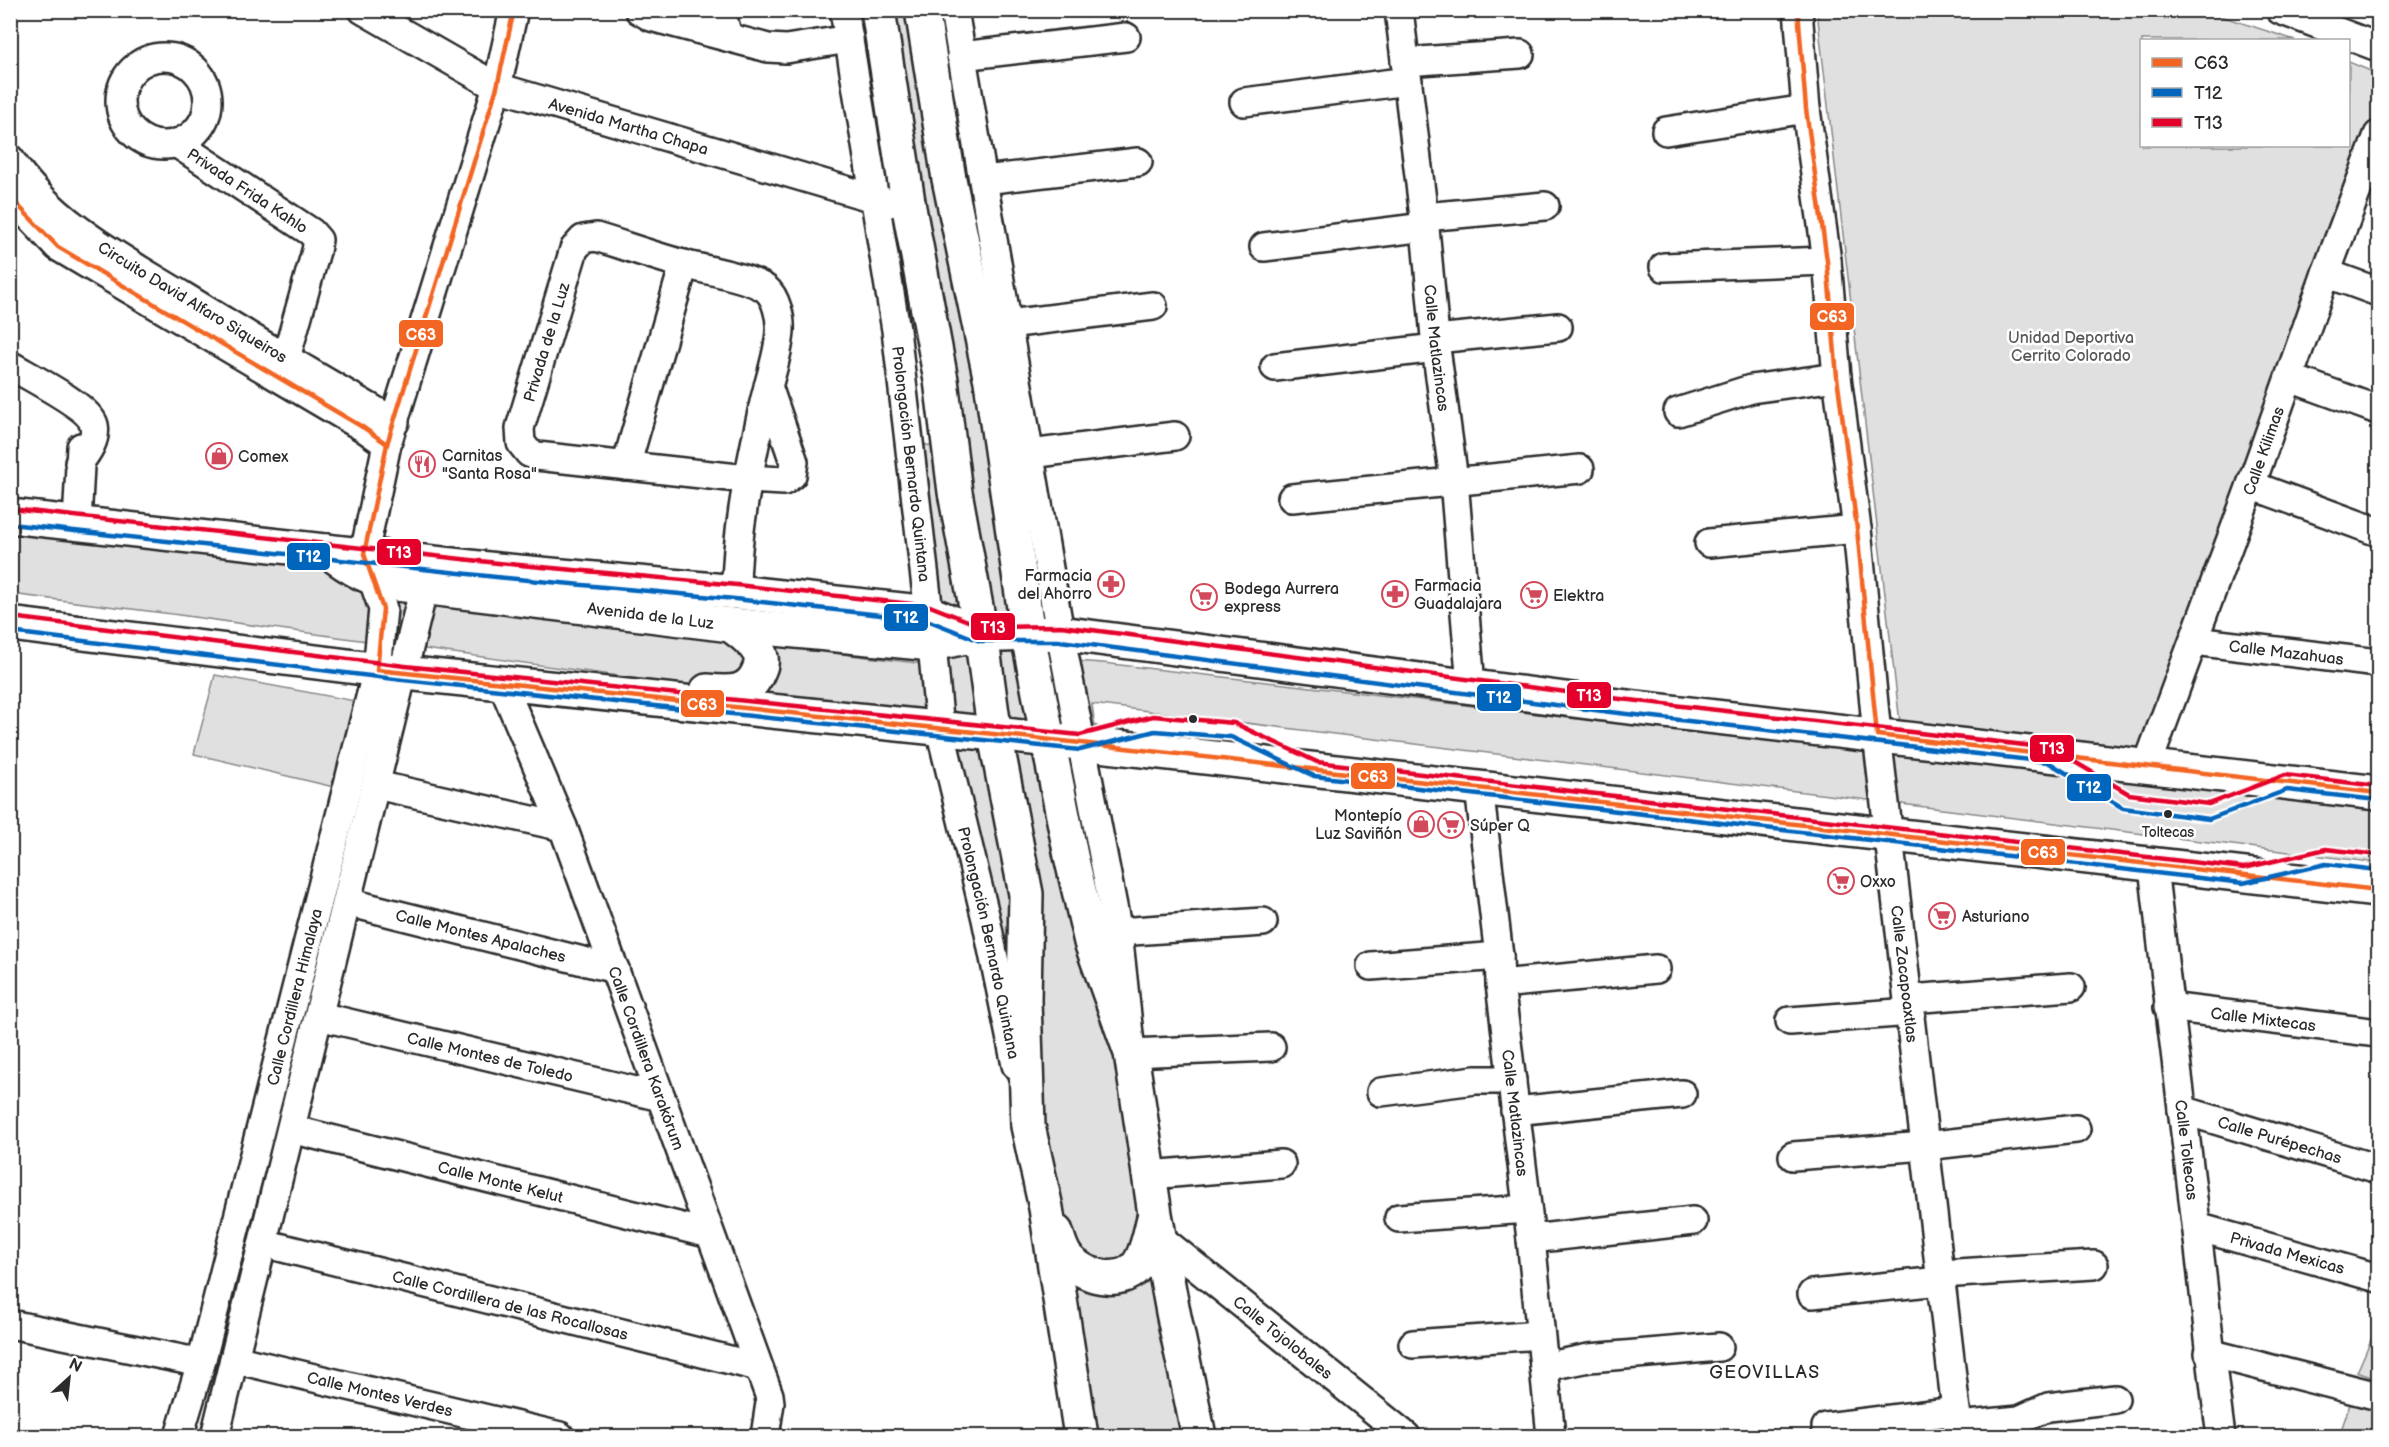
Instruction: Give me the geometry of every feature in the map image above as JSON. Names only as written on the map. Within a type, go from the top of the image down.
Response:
[{"type":"main road","name":"Prolongación Bernardo Quintana","points":[[878,10],[909,208],[941,380],[955,492],[981,634],[995,735],[1026,894],[1024,1000],[1028,1126],[1046,1208],[1081,1437]]},
{"type":"main road","points":[[922,10],[949,179],[1044,634],[1048,740],[1091,942],[1131,1053],[1157,1226],[1199,1437]]},
{"type":"main road","name":"Avenida de la Luz","points":[[10,516],[328,551],[424,587],[731,625],[931,628]]},
{"type":"main road","name":"Avenida de la Luz","points":[[369,567],[497,570],[736,592],[931,628],[981,634],[1044,634],[2379,793]]},
{"type":"main road","points":[[10,624],[390,671],[1081,743],[2379,890]]},
{"type":"main road","points":[[553,688],[596,680],[728,693],[739,692],[755,679],[762,663],[755,645],[731,625]]},
{"type":"main road","points":[[1046,1208],[1063,1252],[1069,1260],[1083,1271],[1113,1279],[1130,1272],[1141,1260],[1157,1226]]},
{"type":"street","name":"Avenida Martha Chapa","points":[[363,10],[497,87],[909,208]]},
{"type":"street","points":[[369,567],[391,433],[497,87],[514,10]]},
{"type":"street","points":[[639,10],[651,17],[777,49],[849,39]]},
{"type":"street","points":[[721,10],[728,37]]},
{"type":"street","name":"Prolongación Bernardo Quintana","points":[[844,10],[896,330],[931,628],[940,729],[986,919],[1028,1126]]},
{"type":"street","points":[[954,10],[1030,454],[1044,634],[1081,743],[1118,932],[1131,1053],[1271,1047]]},
{"type":"street","name":"Calle Matlazincas","points":[[1399,10],[1436,344],[1454,480],[1472,686]]},
{"type":"street","name":"Calle Zacapoaxtlas","points":[[1798,10],[1806,109],[1827,261],[1837,377],[1857,529],[1877,735],[1958,1424]]},
{"type":"street","points":[[2280,10],[2379,47]]},
{"type":"street","points":[[961,56],[1126,37]]},
{"type":"street","points":[[1244,102],[1407,71],[1520,54]]},
{"type":"street","points":[[1666,131],[1806,109]]},
{"type":"street","name":"Calle Kilimas","points":[[2147,766],[2290,378],[2326,273],[2373,167],[2379,135]]},
{"type":"street","name":"Privada Frida Kahlo","points":[[176,143],[311,232],[318,240],[283,369]]},
{"type":"street","name":"Circuito David Alfaro Siqueiros","points":[[10,159],[19,172],[83,235],[283,369],[364,428],[391,433]]},
{"type":"street","points":[[984,180],[1138,162]]},
{"type":"street","name":"Circuito David Alfaro Siqueiros","points":[[10,196],[58,247],[283,369]]},
{"type":"street","points":[[1264,247],[1545,206]]},
{"type":"street","name":"Privada de la Luz","points":[[736,592],[736,568],[747,479],[780,331],[774,300],[767,289],[755,283],[596,237],[583,239],[577,243],[520,428],[521,443],[529,453],[537,456],[747,479],[784,481],[792,475],[794,462],[768,386]]},
{"type":"street","points":[[1664,267],[1827,261]]},
{"type":"street","points":[[626,466],[684,264]]},
{"type":"street","points":[[2326,273],[2379,292]]},
{"type":"street","points":[[1008,324],[1153,306]]},
{"type":"street","points":[[1275,367],[1558,327]]},
{"type":"street","points":[[10,365],[79,407],[81,431],[77,523]]},
{"type":"street","points":[[1678,412],[1751,389],[1837,377]]},
{"type":"street","points":[[2290,378],[2379,410]]},
{"type":"street","points":[[1030,454],[1175,436]]},
{"type":"street","points":[[1292,498],[1580,469]]},
{"type":"street","points":[[2251,485],[2379,532]]},
{"type":"street","points":[[1709,543],[1857,529]]},
{"type":"street","name":"Calle Cordillera Himalaya","points":[[215,1437],[376,785],[390,671],[383,609],[369,567]]},
{"type":"street","name":"Calle Cordillera Himalaya","points":[[179,1437],[390,671],[424,587]]},
{"type":"street","name":"Calle Mazahuas","points":[[2194,641],[2379,663]]},
{"type":"street","name":"Calle Cordillera Karakórum","points":[[502,683],[563,826],[758,1366],[770,1403],[765,1437]]},
{"type":"street","points":[[376,785],[563,826]]},
{"type":"street","name":"Calle Matlazincas","points":[[1479,788],[1531,1239],[1551,1437]]},
{"type":"street","name":"Calle Toltecas","points":[[2153,866],[2168,1007],[2197,1227],[2209,1353],[2222,1437]]},
{"type":"street","name":"Calle Montes Apalaches","points":[[347,902],[615,969]]},
{"type":"street","points":[[1118,932],[1263,922]]},
{"type":"street","points":[[1371,966],[1499,956]]},
{"type":"street","points":[[1500,984],[1656,969]]},
{"type":"street","points":[[1790,1021],[2071,987]]},
{"type":"street","name":"Calle Mixtecas","points":[[2168,1007],[2372,1036]]},
{"type":"street","name":"Calle Montes de Toledo","points":[[319,1016],[661,1097]]},
{"type":"street","points":[[1381,1092],[1475,1080],[1512,1080]]},
{"type":"street","points":[[1515,1111],[1682,1094]]},
{"type":"street","name":"Calle Purépechas","points":[[2182,1110],[2379,1169]]},
{"type":"street","name":"Calle Monte Kelut","points":[[291,1129],[710,1234]]},
{"type":"street","points":[[1793,1156],[1925,1146],[2076,1129]]},
{"type":"street","points":[[1150,1175],[1281,1164]]},
{"type":"street","points":[[1399,1218],[1527,1209]]},
{"type":"street","points":[[1531,1239],[1577,1232],[1694,1221]]},
{"type":"street","name":"Calle Tojolobales","points":[[1157,1226],[1402,1435]]},
{"type":"street","name":"Privada Mexicas","points":[[2197,1227],[2379,1278]]},
{"type":"street","name":"Calle Cordillera de las Rocallosas","points":[[263,1243],[758,1366]]},
{"type":"street","points":[[1812,1294],[1940,1277],[2094,1265]]},
{"type":"street","points":[[10,1324],[201,1363]]},
{"type":"street","points":[[1413,1344],[1540,1335]]},
{"type":"street","points":[[1544,1368],[1589,1358],[1719,1347]]},
{"type":"street","points":[[2209,1353],[2379,1396]]},
{"type":"street","name":"Calle Montes Verdes","points":[[234,1359],[561,1437]]},
{"type":"street","points":[[1826,1427],[2019,1420],[2048,1407],[2115,1399]]},
{"type":"green space","points":[[892,11],[917,11],[1032,658],[1103,663],[2378,811],[2378,863],[1092,704],[1189,1436],[1095,1436],[929,719],[172,614],[11,594],[11,524],[322,561],[380,598],[924,664],[925,444],[945,452]]},
{"type":"green space","name":"Unidad Deportiva Cerrito Colorado","points":[[1817,11],[2205,11],[2292,39],[2140,39],[2140,147],[2350,147],[2350,62],[2378,74],[2378,120],[2149,753],[1900,723]]},
{"type":"green space","points":[[215,675],[355,701],[334,787],[194,754]]},
{"type":"green space","points":[[2374,1333],[2378,1334],[2378,1436],[2339,1436],[2356,1387],[2370,1391],[2374,1378],[2357,1372]]},
{"type":"transit line","name":"C63","points":[[514,10],[497,87],[387,444],[364,554],[383,609],[377,670],[1081,743],[2378,890]]},
{"type":"transit line","name":"C63","points":[[1798,10],[1806,109],[1827,261],[1837,377],[1857,529],[1877,735],[2378,793]]},
{"type":"transit line","name":"C63","points":[[10,197],[58,247],[364,428],[387,444]]},
{"type":"transit line","name":"T13","points":[[11,509],[498,563],[930,606],[983,627],[1061,626],[1612,698],[2051,748],[2129,794],[2209,804],[2285,775],[2378,786]]},
{"type":"transit line","name":"T12","points":[[10,524],[496,577],[735,599],[927,620],[980,641],[1060,641],[1610,712],[2048,762],[2123,808],[2209,819],[2287,790],[2377,800]]},
{"type":"transit line","name":"T13","points":[[11,617],[405,666],[1080,735],[1153,716],[1234,723],[1317,762],[2244,868],[2326,849],[2378,855]]},
{"type":"transit line","name":"T12","points":[[10,632],[403,680],[1080,750],[1155,731],[1231,737],[1314,776],[2243,883],[2326,864],[2377,870]]},
{"type":"place","name":"Comex","points":[[219,456]]},
{"type":"place","name":"Carnitas \"Santa Rosa\"","points":[[422,464]]},
{"type":"place","name":"Farmacia del Ahorro","points":[[1111,584]]},
{"type":"place","name":"Farmacia Guadalajara","points":[[1395,594]]},
{"type":"place","name":"Elektra","points":[[1534,595]]},
{"type":"place","name":"Bodega Aurrera express","points":[[1204,597]]},
{"type":"place","name":"Toltecas","points":[[2168,814]]},
{"type":"place","name":"Montepío Luz Saviñón","points":[[1421,824]]},
{"type":"place","name":"Súper Q","points":[[1451,825]]},
{"type":"place","name":"Oxxo","points":[[1841,881]]},
{"type":"place","name":"Asturiano","points":[[1942,916]]},
{"type":"district","name":"GEOVILLAS","points":[[1765,1372]]}]
